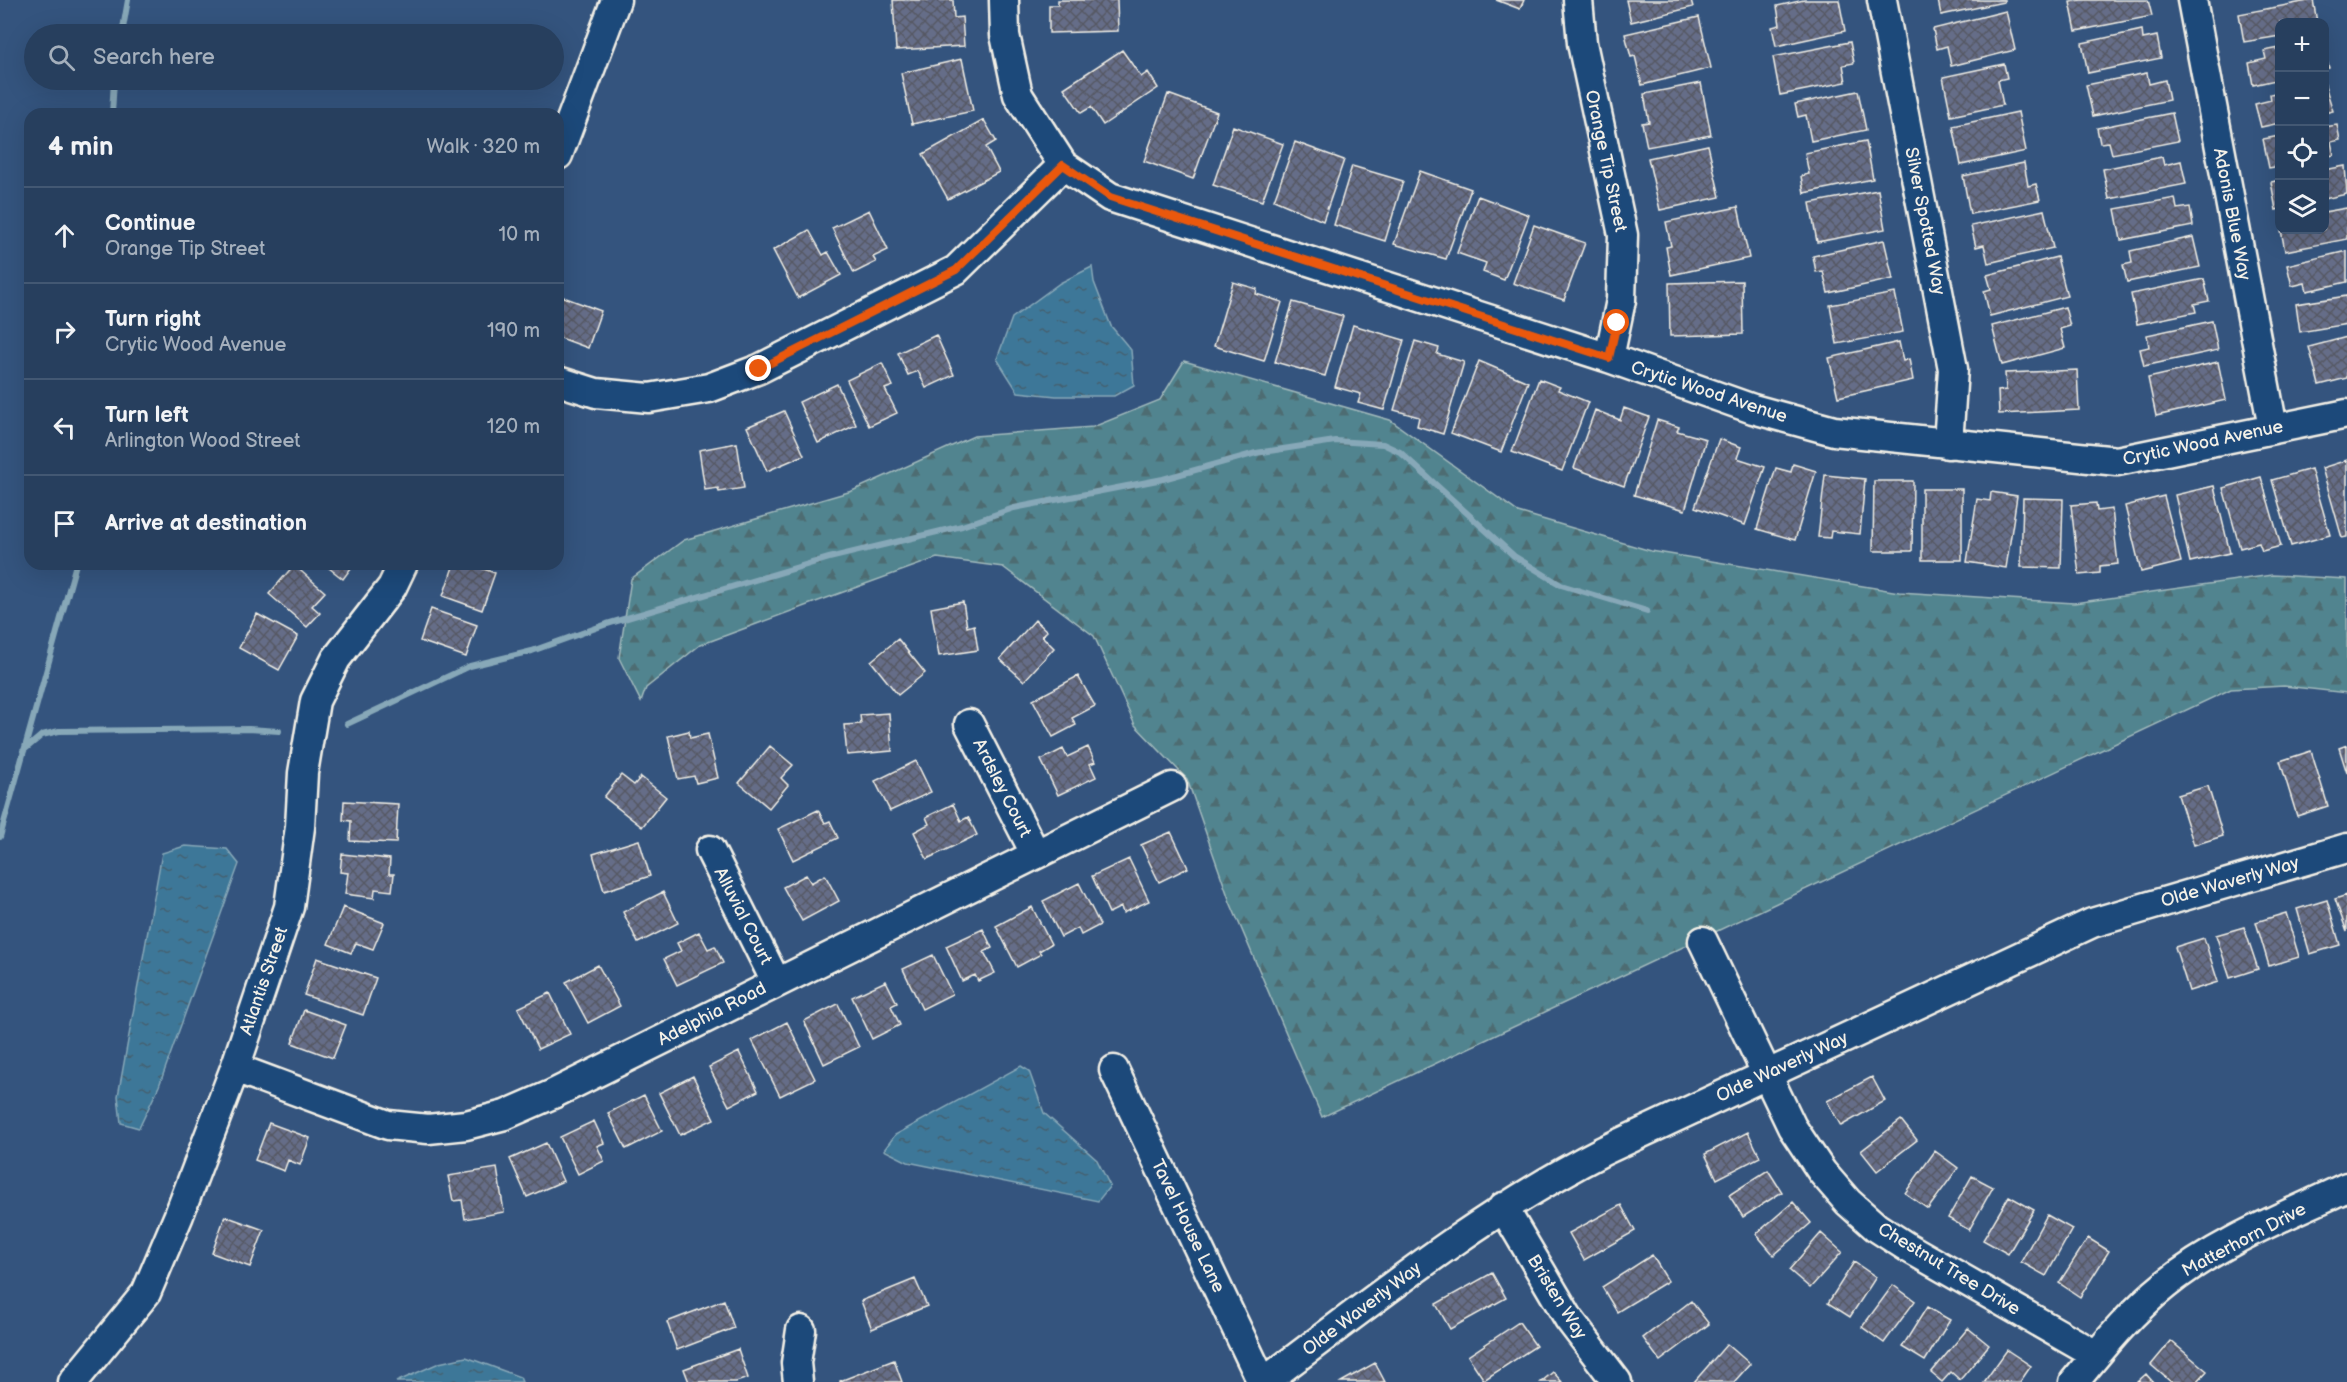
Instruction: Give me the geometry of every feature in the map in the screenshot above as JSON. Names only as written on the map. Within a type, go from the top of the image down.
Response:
[{"type":"street","points":[[564,139],[616,0]]},
{"type":"street","name":"Crytic Wood Avenue","points":[[1004,0],[1005,35],[1018,95],[1063,165],[1110,197],[1609,358],[1753,409],[1834,430],[2117,461],[2347,414]]},
{"type":"street","name":"Orange Tip Street","points":[[1578,0],[1582,43],[1623,235],[1622,300],[1609,358]]},
{"type":"street","name":"Silver Spotted Way","points":[[1882,0],[1953,369],[1948,444]]},
{"type":"street","name":"Adonis Blue Way","points":[[2192,0],[2273,428]]},
{"type":"street","points":[[564,383],[596,393],[649,398],[709,388],[759,369],[956,270],[1063,165]]},
{"type":"street","name":"Atlantis Street","points":[[73,1382],[146,1293],[179,1215],[235,1068],[289,907],[300,827],[303,773],[315,701],[336,659],[392,587],[401,570]]},
{"type":"street","name":"Ardsley Court","points":[[969,724],[1035,852]]},
{"type":"street","name":"Adelphia Road","points":[[235,1068],[388,1125],[428,1129],[466,1125],[505,1115],[553,1094],[1035,852],[1172,787]]},
{"type":"street","name":"Olde Waverly Way","points":[[1263,1382],[1503,1207],[1603,1151],[2092,923],[2347,848]]},
{"type":"street","name":"Alluvial Court","points":[[710,850],[776,982]]},
{"type":"street","name":"Chestnut Tree Drive","points":[[1703,941],[1766,1075],[1810,1157],[1834,1188],[1862,1215],[1907,1247],[2096,1355]]},
{"type":"street","name":"Tavel House Lane","points":[[1114,1070],[1263,1382]]},
{"type":"street","name":"Matterhorn Drive","points":[[2074,1382],[2130,1316],[2186,1269],[2229,1244],[2347,1187]]},
{"type":"street","name":"Bristen Way","points":[[1503,1207],[1569,1319],[1617,1382]]},
{"type":"street","points":[[798,1382],[796,1363],[801,1330]]},
{"type":"green space","points":[[1184,361],[1390,420],[1518,512],[1651,551],[1899,592],[2074,603],[2272,575],[2347,579],[2347,693],[2284,686],[2231,689],[1322,1117],[1230,902],[1187,779],[1135,725],[1094,636],[1003,567],[937,558],[700,645],[646,688],[641,702],[619,658],[631,579],[684,540],[852,491],[974,436],[1093,427],[1160,400]]},
{"type":"water","points":[[1092,267],[1094,282],[1111,326],[1131,350],[1134,385],[1114,396],[1056,396],[1018,392],[997,359],[1012,318],[1060,283]]},
{"type":"water","points":[[185,846],[227,849],[239,864],[159,1086],[139,1128],[121,1123],[118,1096],[162,853]]},
{"type":"water","points":[[1021,1066],[1029,1071],[1044,1113],[1097,1160],[1110,1186],[1098,1201],[908,1162],[884,1150],[895,1135]]},
{"type":"water","points":[[466,1357],[520,1377],[522,1382],[396,1382],[439,1363]]},
{"type":"building","points":[[893,0],[953,0],[954,18],[962,17],[964,46],[896,50]]},
{"type":"building","points":[[1058,0],[1117,0],[1118,31],[1049,33],[1049,5],[1058,5]]},
{"type":"building","points":[[1496,0],[1524,0],[1520,9]]},
{"type":"building","points":[[1626,0],[1691,0],[1693,7],[1631,22]]},
{"type":"building","points":[[1804,0],[1839,0],[1845,31],[1776,46],[1772,27],[1780,25],[1777,6]]},
{"type":"building","points":[[1938,0],[2004,0],[2004,2],[1941,15]]},
{"type":"building","points":[[2148,0],[2152,16],[2076,31],[2070,2]]},
{"type":"building","points":[[2313,0],[2316,18],[2275,18],[2275,37],[2244,42],[2239,14]]},
{"type":"building","points":[[2006,11],[2015,50],[1951,66],[1947,46],[1937,49],[1933,29]]},
{"type":"building","points":[[1699,17],[1711,68],[1642,85],[1635,56],[1631,57],[1625,34]]},
{"type":"building","points":[[2142,30],[2143,39],[2157,36],[2161,58],[2088,73],[2082,43]]},
{"type":"building","points":[[1850,42],[1854,63],[1843,65],[1846,82],[1780,95],[1773,57]]},
{"type":"building","points":[[2275,49],[2275,80],[2253,85],[2249,63],[2266,59],[2264,51]]},
{"type":"building","points":[[1122,50],[1141,77],[1148,72],[1158,88],[1103,125],[1091,107],[1081,113],[1064,88]]},
{"type":"building","points":[[962,59],[973,111],[912,124],[901,73]]},
{"type":"building","points":[[2004,64],[2007,78],[1998,80],[2003,105],[1951,116],[1943,77]]},
{"type":"building","points":[[2147,73],[2149,84],[2165,80],[2169,100],[2093,116],[2086,85]]},
{"type":"building","points":[[1701,83],[1711,135],[1647,147],[1642,123],[1649,122],[1644,94]]},
{"type":"building","points":[[1858,91],[1866,130],[1811,141],[1806,115],[1798,117],[1795,104]]},
{"type":"building","points":[[2275,93],[2275,124],[2261,127],[2255,104],[2271,100],[2270,94]]},
{"type":"building","points":[[1168,94],[1217,112],[1193,179],[1144,161]]},
{"type":"building","points":[[2329,98],[2333,111],[2329,112]]},
{"type":"building","points":[[2018,112],[2026,151],[1961,165],[1953,126]]},
{"type":"building","points":[[2172,113],[2178,141],[2112,154],[2109,142],[2100,143],[2097,128]]},
{"type":"building","points":[[984,120],[996,141],[986,147],[999,172],[948,199],[923,154]]},
{"type":"building","points":[[2337,125],[2340,140],[2331,142],[2334,155],[2329,156],[2329,126]]},
{"type":"building","points":[[1233,126],[1283,144],[1262,201],[1213,185]]},
{"type":"building","points":[[2275,137],[2275,167],[2269,168],[2263,139]]},
{"type":"building","points":[[1866,141],[1873,179],[1804,193],[1801,176],[1809,174],[1805,153]]},
{"type":"building","points":[[1295,142],[1344,160],[1323,221],[1274,200]]},
{"type":"building","points":[[1708,145],[1720,197],[1660,210],[1648,158]]},
{"type":"building","points":[[2162,157],[2164,165],[2181,161],[2186,184],[2109,199],[2103,169]]},
{"type":"building","points":[[2024,163],[2028,186],[2036,184],[2040,200],[1970,214],[1963,176]]},
{"type":"building","points":[[1352,166],[1403,181],[1385,241],[1334,225]]},
{"type":"building","points":[[2345,166],[2347,194],[2329,198],[2329,169]]},
{"type":"building","points":[[1420,171],[1471,189],[1446,259],[1394,244]]},
{"type":"building","points":[[2275,181],[2275,204],[2271,182]]},
{"type":"building","points":[[1878,190],[1885,229],[1817,242],[1810,203]]},
{"type":"building","points":[[1478,196],[1529,215],[1504,280],[1483,272],[1486,263],[1457,253]]},
{"type":"building","points":[[2175,198],[2177,209],[2190,207],[2193,226],[2121,240],[2115,209]]},
{"type":"building","points":[[1738,207],[1749,258],[1671,275],[1666,247],[1671,246],[1666,222]]},
{"type":"building","points":[[2347,208],[2347,239],[2285,251],[2282,234],[2329,234],[2329,211]]},
{"type":"building","points":[[869,210],[888,250],[873,257],[876,262],[854,273],[832,228]]},
{"type":"building","points":[[2044,210],[2053,248],[1988,263],[1984,245],[1976,247],[1971,226]]},
{"type":"building","points":[[1534,225],[1585,243],[1564,300],[1513,283]]},
{"type":"building","points":[[809,230],[823,255],[828,252],[841,275],[798,298],[773,250]]},
{"type":"building","points":[[2193,237],[2200,267],[2127,282],[2123,265],[2132,263],[2130,251]]},
{"type":"building","points":[[1884,240],[1893,279],[1828,293],[1823,271],[1816,272],[1813,256]]},
{"type":"building","points":[[2347,251],[2347,282],[2307,291],[2305,283],[2292,286],[2287,265]]},
{"type":"building","points":[[2057,257],[2067,296],[1990,316],[1984,291],[1991,289],[1987,275]]},
{"type":"building","points":[[2204,279],[2209,301],[2194,304],[2196,312],[2137,324],[2131,294]]},
{"type":"building","points":[[1742,281],[1743,334],[1670,336],[1669,283]]},
{"type":"building","points":[[1233,282],[1257,289],[1256,294],[1282,302],[1264,361],[1214,346]]},
{"type":"building","points":[[1895,293],[1903,332],[1837,344],[1830,305]]},
{"type":"building","points":[[2347,296],[2347,324],[2300,332],[2296,304]]},
{"type":"building","points":[[564,297],[601,311],[588,348],[564,339]]},
{"type":"building","points":[[1293,302],[1343,316],[1325,376],[1275,362]]},
{"type":"building","points":[[2065,307],[2070,326],[2060,329],[2065,348],[2002,365],[1992,326]]},
{"type":"building","points":[[2212,321],[2218,350],[2144,366],[2140,349],[2149,347],[2147,335]]},
{"type":"building","points":[[1353,325],[1404,340],[1384,410],[1358,403],[1361,394],[1335,387]]},
{"type":"building","points":[[936,335],[954,375],[926,388],[918,371],[908,375],[898,353]]},
{"type":"building","points":[[2347,337],[2347,378],[2319,385],[2309,347]]},
{"type":"building","points":[[1415,341],[1439,348],[1437,354],[1464,362],[1443,434],[1417,426],[1419,417],[1394,410]]},
{"type":"building","points":[[1899,342],[1903,361],[1909,359],[1913,380],[1838,397],[1829,358]]},
{"type":"building","points":[[1479,361],[1528,382],[1501,452],[1451,433]]},
{"type":"building","points":[[2218,362],[2226,400],[2156,416],[2148,378]]},
{"type":"building","points":[[882,363],[893,386],[885,389],[897,413],[869,426],[847,380]]},
{"type":"building","points":[[2077,370],[2079,410],[1999,414],[1998,391],[2006,390],[2005,373]]},
{"type":"building","points":[[1539,379],[1560,387],[1558,390],[1588,402],[1562,471],[1512,452]]},
{"type":"building","points":[[837,384],[856,425],[818,443],[799,402]]},
{"type":"building","points":[[1624,408],[1649,417],[1624,486],[1574,468],[1595,410],[1620,420]]},
{"type":"building","points":[[784,411],[804,455],[767,471],[747,427]]},
{"type":"building","points":[[1657,420],[1679,427],[1677,431],[1706,439],[1685,510],[1634,495]]},
{"type":"building","points":[[1719,439],[1741,447],[1737,458],[1765,467],[1745,525],[1695,507]]},
{"type":"building","points":[[737,443],[744,488],[719,492],[718,488],[705,490],[699,450]]},
{"type":"building","points":[[2347,460],[2347,537],[2342,538],[2322,468]]},
{"type":"building","points":[[1793,464],[1816,471],[1795,540],[1757,529],[1776,468],[1791,472]]},
{"type":"building","points":[[2311,469],[2330,535],[2291,546],[2272,480]]},
{"type":"building","points":[[1825,475],[1865,479],[1860,534],[1831,531],[1830,538],[1818,537]]},
{"type":"building","points":[[2261,477],[2281,546],[2262,551],[2259,543],[2240,548],[2223,488]]},
{"type":"building","points":[[1874,481],[1913,481],[1912,551],[1873,551]]},
{"type":"building","points":[[2214,486],[2230,553],[2190,562],[2175,495]]},
{"type":"building","points":[[1922,489],[1962,489],[1962,560],[1922,560]]},
{"type":"building","points":[[1991,492],[2017,496],[2006,568],[1967,562],[1977,499],[1990,501]]},
{"type":"building","points":[[2164,496],[2181,562],[2141,572],[2125,506]]},
{"type":"building","points":[[2023,498],[2063,499],[2061,568],[2021,567]]},
{"type":"building","points":[[2096,503],[2097,511],[2112,509],[2118,564],[2100,566],[2100,573],[2079,575],[2071,505]]},
{"type":"building","points":[[290,570],[300,570],[325,592],[312,606],[320,613],[307,627],[269,594]]},
{"type":"building","points":[[332,570],[350,570],[343,579]]},
{"type":"building","points":[[452,570],[486,570],[495,573],[482,610],[443,596]]},
{"type":"building","points":[[963,602],[967,627],[974,625],[978,650],[939,656],[931,608]]},
{"type":"building","points":[[431,609],[477,625],[466,657],[420,641]]},
{"type":"building","points":[[257,614],[298,636],[279,670],[239,648]]},
{"type":"building","points":[[1035,620],[1047,631],[1042,636],[1054,648],[1024,681],[1000,659]]},
{"type":"building","points":[[898,639],[925,673],[898,695],[871,661]]},
{"type":"building","points":[[1078,676],[1095,706],[1072,718],[1076,725],[1053,737],[1033,700]]},
{"type":"building","points":[[889,713],[892,751],[847,755],[844,725],[861,724],[860,715]]},
{"type":"building","points":[[689,731],[690,738],[708,734],[718,778],[696,783],[694,776],[678,779],[668,736]]},
{"type":"building","points":[[2347,745],[2347,773],[2339,748]]},
{"type":"building","points":[[770,746],[793,765],[781,778],[788,785],[769,808],[739,783]]},
{"type":"building","points":[[1088,747],[1095,762],[1090,764],[1096,777],[1058,795],[1041,760],[1063,749],[1067,757]]},
{"type":"building","points":[[2311,751],[2328,806],[2297,816],[2280,761]]},
{"type":"building","points":[[916,761],[931,792],[890,811],[875,781]]},
{"type":"building","points":[[621,775],[634,785],[641,777],[666,797],[642,827],[604,797]]},
{"type":"building","points":[[2208,786],[2223,836],[2194,845],[2178,795]]},
{"type":"building","points":[[344,801],[398,804],[396,843],[350,841],[351,821],[343,820]]},
{"type":"building","points":[[953,804],[961,821],[968,817],[977,835],[927,859],[914,832],[929,824],[926,817]]},
{"type":"building","points":[[818,810],[825,823],[830,821],[838,838],[793,860],[778,829]]},
{"type":"building","points":[[1171,832],[1188,868],[1159,882],[1141,845]]},
{"type":"building","points":[[639,840],[650,876],[604,891],[593,854]]},
{"type":"building","points":[[342,854],[390,859],[389,874],[394,874],[392,891],[375,889],[374,898],[345,894],[348,873],[340,872]]},
{"type":"building","points":[[1129,859],[1149,901],[1123,913],[1121,907],[1109,913],[1092,876]]},
{"type":"building","points":[[806,875],[811,883],[825,875],[839,901],[802,921],[783,887]]},
{"type":"building","points":[[1079,883],[1100,925],[1081,935],[1078,928],[1061,937],[1043,901]]},
{"type":"building","points":[[663,892],[678,923],[638,943],[623,912]]},
{"type":"building","points":[[2347,895],[2347,932],[2335,899]]},
{"type":"building","points":[[2327,900],[2340,945],[2310,954],[2297,909]]},
{"type":"building","points":[[343,907],[384,923],[373,949],[356,943],[351,953],[328,944]]},
{"type":"building","points":[[1032,907],[1051,944],[1039,951],[1041,954],[1017,967],[996,926]]},
{"type":"building","points":[[2286,913],[2299,957],[2269,966],[2256,922]]},
{"type":"building","points":[[2244,927],[2258,969],[2230,978],[2216,935]]},
{"type":"building","points":[[983,929],[992,948],[984,952],[995,973],[978,981],[975,975],[962,981],[946,946]]},
{"type":"building","points":[[699,932],[708,949],[715,946],[723,963],[677,985],[664,959],[681,951],[677,943]]},
{"type":"building","points":[[2204,938],[2218,982],[2189,991],[2175,947]]},
{"type":"building","points":[[933,955],[952,994],[922,1009],[903,969]]},
{"type":"building","points":[[317,958],[376,978],[363,1015],[304,995]]},
{"type":"building","points":[[598,965],[620,1006],[588,1023],[566,982]]},
{"type":"building","points":[[886,981],[897,1003],[891,1006],[900,1025],[872,1039],[852,997]]},
{"type":"building","points":[[550,993],[570,1034],[538,1049],[518,1008]]},
{"type":"building","points":[[838,1004],[859,1047],[824,1064],[804,1021]]},
{"type":"building","points":[[304,1010],[346,1025],[333,1058],[292,1043]]},
{"type":"building","points":[[787,1022],[815,1079],[780,1096],[752,1040]]},
{"type":"building","points":[[739,1052],[758,1091],[729,1106],[709,1067]]},
{"type":"building","points":[[693,1076],[714,1119],[680,1135],[659,1093]]},
{"type":"building","points":[[1872,1077],[1885,1101],[1841,1126],[1827,1101]]},
{"type":"building","points":[[644,1095],[662,1131],[626,1149],[608,1113]]},
{"type":"building","points":[[1901,1120],[1917,1140],[1877,1171],[1861,1151]]},
{"type":"building","points":[[594,1121],[604,1143],[597,1146],[604,1161],[578,1174],[560,1137]]},
{"type":"building","points":[[269,1123],[310,1138],[300,1165],[288,1160],[284,1171],[255,1160]]},
{"type":"building","points":[[1748,1132],[1760,1157],[1717,1179],[1705,1154]]},
{"type":"building","points":[[546,1143],[563,1181],[527,1197],[510,1159]]},
{"type":"building","points":[[1935,1151],[1958,1168],[1928,1209],[1905,1193]]},
{"type":"building","points":[[497,1168],[504,1212],[465,1219],[462,1200],[453,1201],[448,1176]]},
{"type":"building","points":[[1768,1170],[1782,1192],[1743,1217],[1729,1195]]},
{"type":"building","points":[[1972,1176],[1993,1187],[1969,1230],[1948,1218]]},
{"type":"building","points":[[2009,1196],[2034,1210],[2008,1254],[1983,1240]]},
{"type":"building","points":[[1793,1202],[1811,1223],[1774,1255],[1756,1234]]},
{"type":"building","points":[[1621,1205],[1635,1231],[1584,1260],[1569,1233]]},
{"type":"building","points":[[2047,1215],[2072,1229],[2046,1276],[2021,1262]]},
{"type":"building","points":[[225,1216],[264,1230],[250,1267],[212,1253]]},
{"type":"building","points":[[1821,1233],[1842,1252],[1810,1288],[1789,1270]]},
{"type":"building","points":[[2088,1238],[2109,1251],[2080,1297],[2059,1283]]},
{"type":"building","points":[[1652,1255],[1668,1281],[1617,1312],[1602,1287]]},
{"type":"building","points":[[1854,1262],[1876,1277],[1850,1317],[1828,1303]]},
{"type":"building","points":[[1492,1273],[1506,1298],[1450,1329],[1436,1304]]},
{"type":"building","points":[[915,1279],[927,1306],[872,1329],[861,1301]]},
{"type":"building","points":[[1893,1285],[1915,1301],[1884,1343],[1862,1327]]},
{"type":"building","points":[[724,1300],[734,1328],[677,1350],[667,1322]]},
{"type":"building","points":[[1691,1301],[1709,1324],[1660,1361],[1643,1338]]},
{"type":"building","points":[[1927,1307],[1950,1320],[1925,1361],[1902,1347]]},
{"type":"building","points":[[1519,1322],[1536,1346],[1484,1380],[1468,1356]]},
{"type":"building","points":[[1968,1328],[1989,1345],[1960,1380],[1951,1372],[1942,1382],[1931,1373]]},
{"type":"building","points":[[2171,1341],[2207,1371],[2197,1382],[2171,1382],[2151,1365]]},
{"type":"building","points":[[1727,1344],[1750,1364],[1734,1382],[1694,1382]]},
{"type":"building","points":[[738,1349],[748,1378],[736,1382],[689,1382],[684,1369]]},
{"type":"building","points":[[2007,1350],[2031,1366],[2020,1382],[1984,1382]]},
{"type":"building","points":[[894,1360],[902,1382],[840,1382],[840,1381]]},
{"type":"building","points":[[1375,1363],[1385,1382],[1341,1382]]},
{"type":"building","points":[[1553,1372],[1562,1382],[1541,1382]]},
{"type":"building","points":[[2146,1374],[2153,1382],[2137,1382]]},
{"type":"waterway","points":[[124,24],[128,0]]},
{"type":"waterway","points":[[112,108],[113,90]]},
{"type":"waterway","points":[[347,724],[470,666],[532,651],[607,624],[829,558],[962,526],[1014,508],[1163,479],[1256,453],[1335,441],[1383,444],[1400,452],[1514,556],[1561,585],[1647,611]]},
{"type":"waterway","points":[[0,837],[74,570]]},
{"type":"waterway","points":[[23,751],[42,735],[59,731],[249,729],[279,731]]},
{"type":"route","points":[[759,369],[956,270],[1063,165],[1110,197],[1609,358],[1617,323]]}]
